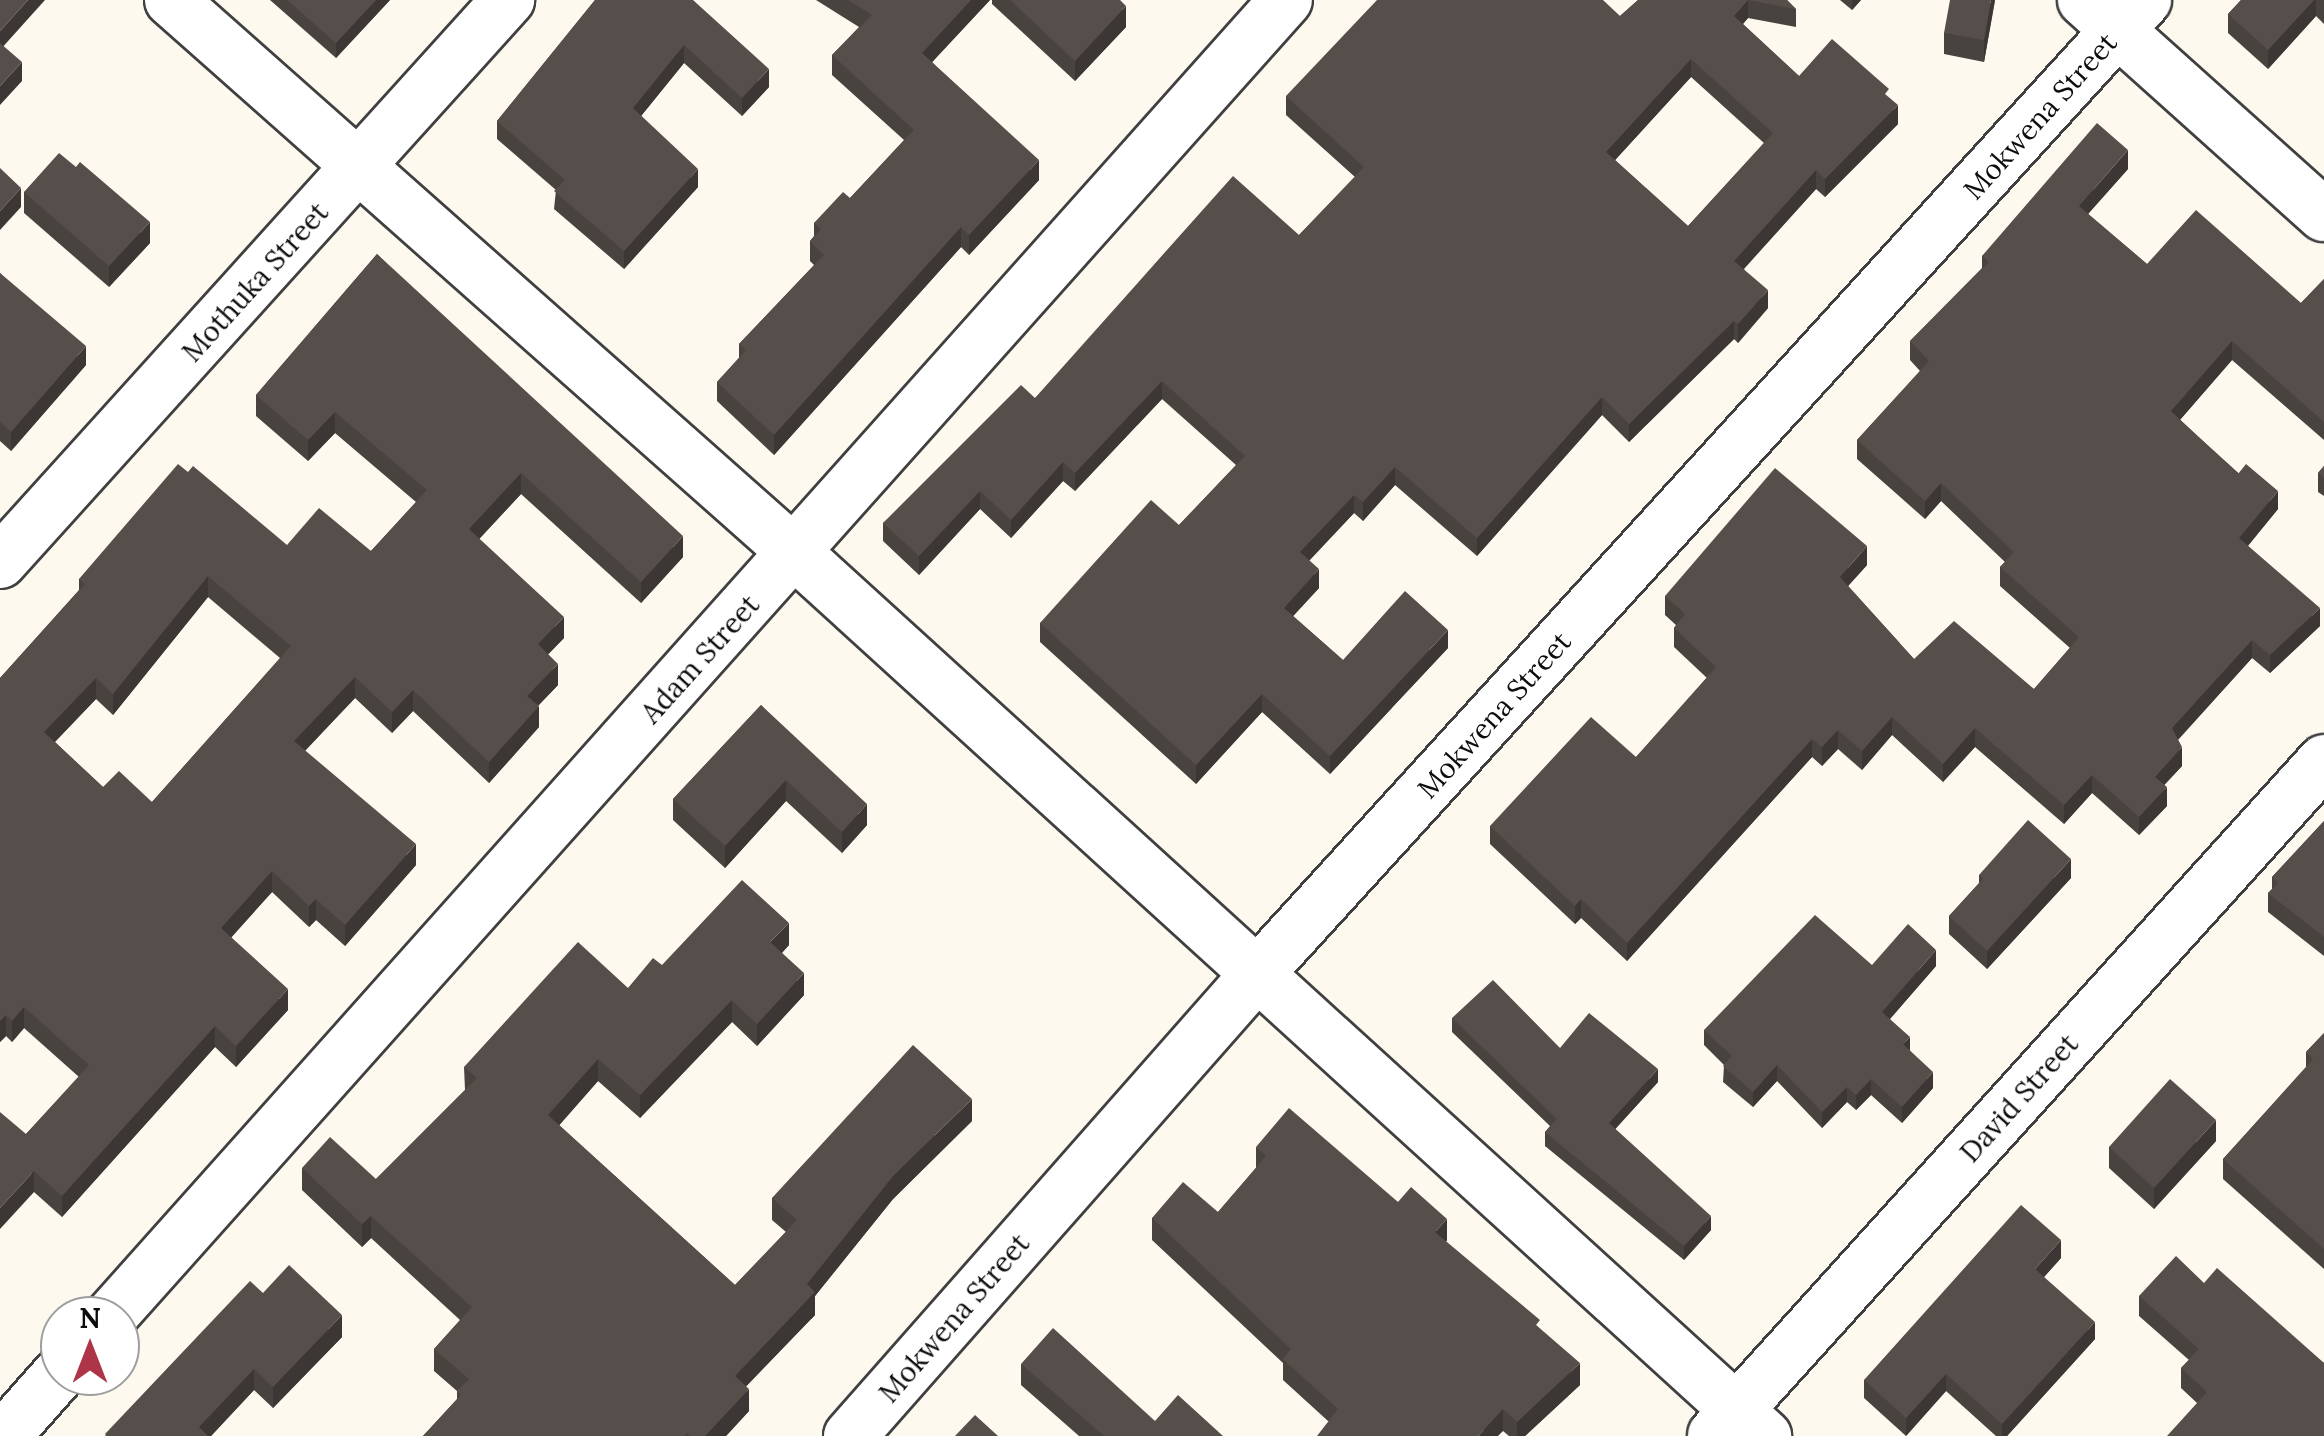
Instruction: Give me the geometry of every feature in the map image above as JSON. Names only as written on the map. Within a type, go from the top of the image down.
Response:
[{"type":"street","points":[[171,0],[796,554],[1258,974],[1738,1427]]},
{"type":"street","name":"Mothuka Street","points":[[0,562],[508,0]]},
{"type":"street","name":"Adam Street","points":[[129,1296],[796,554],[1286,0]]},
{"type":"street","points":[[2116,10],[2324,214]]},
{"type":"street","name":"Mokwena Street","points":[[850,1436],[2116,10]]},
{"type":"street","name":"David Street","points":[[1738,1427],[2324,761]]},
{"type":"street","points":[[4,1436],[40,1396]]},
{"type":"building","points":[[0,0],[28,0],[0,31]]},
{"type":"building","points":[[287,0],[376,0],[336,43]]},
{"type":"building","points":[[595,0],[693,0],[769,69],[742,98],[684,45],[633,108],[698,169],[624,251],[554,191],[565,180],[497,121]]},
{"type":"building","points":[[848,0],[971,0],[922,53],[1039,160],[969,235],[961,227],[774,435],[717,382],[746,350],[739,344],[824,255],[810,241],[821,229],[814,223],[843,192],[850,198],[914,130],[832,55],[872,15]]},
{"type":"building","points":[[1010,0],[1120,0],[1126,6],[1075,61]]},
{"type":"building","points":[[1377,0],[1603,0],[1620,16],[1638,0],[1748,0],[1734,16],[1799,76],[1832,39],[1889,89],[1885,94],[1898,105],[1825,179],[1816,170],[1734,261],[1768,290],[1738,324],[1734,321],[1629,424],[1602,397],[1477,538],[1395,467],[1363,502],[1354,495],[1300,552],[1319,569],[1284,608],[1343,660],[1405,591],[1448,630],[1330,756],[1262,694],[1196,765],[1040,623],[1151,500],[1179,525],[1245,456],[1162,381],[1075,473],[1063,462],[1011,520],[980,491],[919,556],[883,523],[1021,385],[1035,398],[1233,176],[1299,235],[1364,167],[1286,96]],"holes":[[[1691,59],[1773,133],[1688,226],[1606,152]]]},
{"type":"building","points":[[1748,0],[1787,0],[1796,9]]},
{"type":"building","points":[[1950,0],[1991,0],[1984,40],[1944,33]]},
{"type":"building","points":[[2241,0],[2314,0],[2268,50],[2228,14]]},
{"type":"building","points":[[0,43],[22,62],[0,86]]},
{"type":"building","points":[[2097,123],[2128,150],[2079,206],[2147,264],[2196,210],[2301,303],[2324,279],[2324,422],[2232,341],[2171,411],[2238,474],[2246,464],[2278,491],[2239,538],[2320,608],[2270,655],[2252,640],[2172,728],[2182,747],[2155,777],[2167,787],[2139,817],[2092,775],[2064,805],[1975,728],[1943,764],[1892,717],[1862,751],[1838,730],[1822,747],[1812,739],[1627,943],[1581,899],[1575,906],[1490,826],[1591,717],[1636,757],[1716,667],[1674,628],[1685,614],[1665,596],[1775,468],[1867,546],[1840,577],[1914,659],[1954,621],[2034,689],[2079,637],[2000,567],[2014,552],[1941,483],[1925,501],[1857,440],[1929,361],[1910,341],[1989,262],[1982,256]]},
{"type":"building","points":[[59,153],[76,167],[80,162],[150,222],[109,266],[24,192]]},
{"type":"building","points":[[0,168],[21,188],[0,211]]},
{"type":"building","points":[[377,254],[683,536],[641,582],[521,473],[469,529],[564,617],[538,644],[558,664],[527,696],[539,706],[489,762],[413,690],[392,712],[355,677],[294,741],[416,844],[345,925],[316,899],[309,906],[272,871],[221,928],[288,989],[236,1046],[215,1026],[62,1196],[34,1171],[0,1208],[0,1112],[26,1134],[89,1065],[24,1007],[12,1021],[6,1015],[0,1021],[0,678],[85,584],[79,579],[178,464],[188,472],[193,466],[287,545],[319,508],[371,551],[427,490],[335,412],[308,440],[256,395]],"holes":[[[208,576],[291,646],[152,802],[119,771],[103,787],[44,732],[96,678],[113,694]]]},
{"type":"building","points":[[0,273],[86,346],[11,432],[0,422]]},
{"type":"building","points":[[761,705],[867,804],[842,832],[786,780],[725,846],[673,799]]},
{"type":"building","points":[[2028,820],[2071,859],[1987,951],[1949,916]]},
{"type":"building","points":[[2324,821],[2324,937],[2268,893],[2278,883],[2272,877]]},
{"type":"building","points":[[742,880],[789,923],[770,942],[804,973],[757,1024],[732,1000],[640,1095],[598,1059],[548,1115],[735,1285],[797,1220],[772,1198],[913,1045],[972,1099],[893,1176],[807,1284],[815,1292],[735,1376],[749,1389],[705,1436],[423,1436],[461,1395],[457,1391],[469,1379],[434,1349],[472,1307],[371,1216],[362,1224],[302,1168],[330,1137],[376,1179],[477,1078],[464,1067],[578,942],[628,988],[653,958],[662,965]]},
{"type":"building","points":[[1815,915],[1872,965],[1908,924],[1936,950],[1882,1012],[1910,1037],[1903,1044],[1933,1072],[1902,1107],[1871,1079],[1856,1095],[1847,1087],[1822,1112],[1777,1065],[1753,1092],[1723,1066],[1732,1056],[1704,1030]]},
{"type":"building","points":[[1493,980],[1560,1048],[1589,1013],[1658,1069],[1609,1123],[1711,1216],[1684,1246],[1545,1132],[1557,1119],[1452,1018]]},
{"type":"building","points":[[2324,1033],[2324,1249],[2223,1159],[2313,1059],[2306,1052]]},
{"type":"building","points":[[2170,1079],[2216,1120],[2154,1188],[2109,1147]]},
{"type":"building","points":[[1289,1108],[1398,1202],[1411,1187],[1447,1219],[1435,1232],[1540,1320],[1536,1325],[1580,1363],[1517,1422],[1503,1409],[1478,1436],[1317,1436],[1338,1409],[1283,1359],[1291,1349],[1152,1218],[1183,1182],[1218,1212],[1266,1156],[1256,1147]]},
{"type":"building","points":[[2021,1205],[2061,1240],[2035,1269],[2095,1322],[2002,1424],[1946,1374],[1906,1418],[1864,1380]]},
{"type":"building","points":[[2176,1256],[2204,1283],[2217,1268],[2324,1363],[2324,1436],[2167,1436],[2207,1392],[2181,1368],[2199,1349],[2139,1296]]},
{"type":"building","points":[[289,1265],[342,1315],[273,1387],[254,1369],[199,1427],[208,1436],[105,1434],[250,1281],[263,1293]]},
{"type":"building","points":[[1053,1328],[1155,1421],[1178,1395],[1223,1436],[1104,1436],[1021,1364]]},
{"type":"building","points":[[975,1415],[998,1436],[955,1436]]}]
